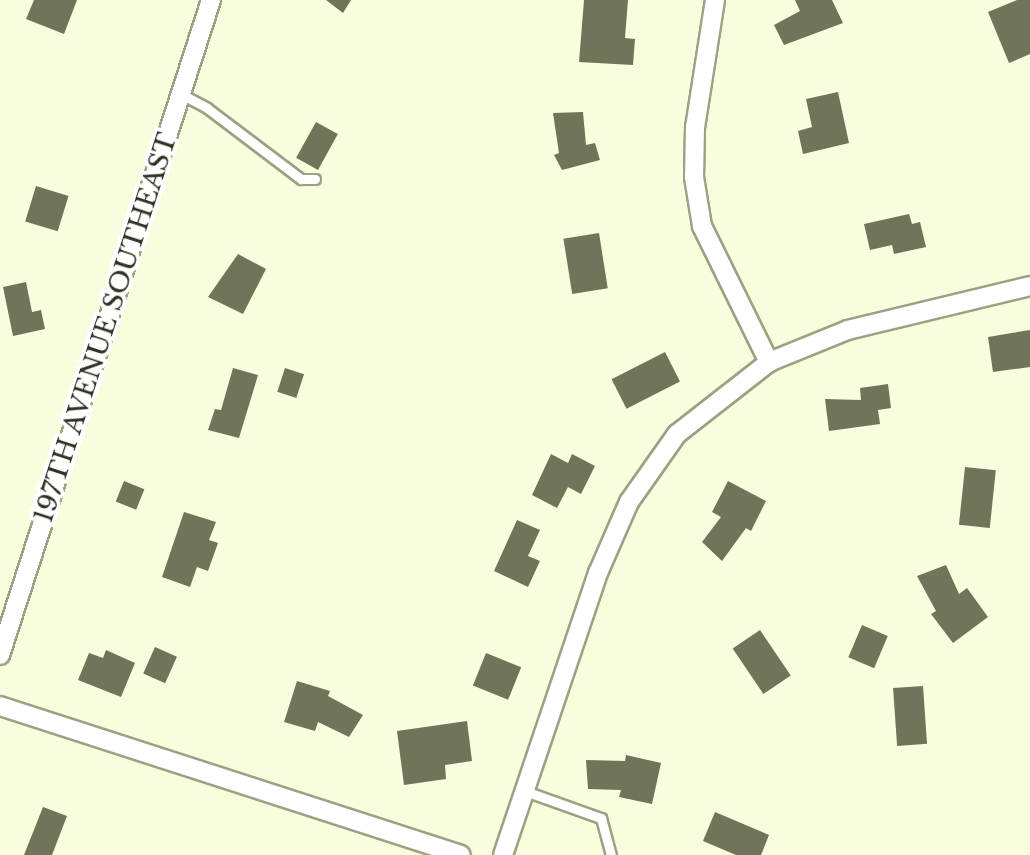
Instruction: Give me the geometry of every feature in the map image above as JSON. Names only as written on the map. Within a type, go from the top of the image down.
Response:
[{"type":"street","name":"197TH AVENUE SOUTHEAST","points":[[0,655],[211,0]]},
{"type":"street","points":[[715,0],[695,127],[694,177],[702,226],[769,362]]},
{"type":"street","points":[[503,855],[598,573],[629,502],[677,434],[769,362],[848,330],[1030,286]]},
{"type":"street","points":[[0,706],[460,855]]},
{"type":"lane","points":[[181,94],[301,179],[315,179]]},
{"type":"lane","points":[[525,791],[601,818],[611,855]]},
{"type":"building","points":[[34,0],[77,0],[64,34],[26,19]]},
{"type":"building","points":[[326,0],[351,0],[343,13]]},
{"type":"building","points":[[584,0],[628,0],[625,38],[635,39],[633,65],[579,62]]},
{"type":"building","points":[[795,0],[832,0],[843,23],[784,45],[774,25],[800,11]]},
{"type":"building","points":[[1017,0],[1030,0],[1030,54],[1009,63],[988,12]]},
{"type":"building","points":[[838,92],[849,143],[803,154],[798,131],[812,127],[806,99]]},
{"type":"building","points":[[583,112],[586,145],[595,143],[600,160],[562,170],[554,155],[559,153],[553,113]]},
{"type":"building","points":[[316,122],[338,134],[318,170],[296,158]]},
{"type":"building","points":[[36,186],[69,196],[58,231],[25,221]]},
{"type":"building","points":[[909,214],[912,224],[920,222],[926,247],[894,254],[892,245],[870,250],[864,224]]},
{"type":"building","points":[[599,233],[608,288],[572,294],[563,239]]},
{"type":"building","points":[[238,254],[266,269],[243,314],[208,297]]},
{"type":"building","points":[[26,282],[32,312],[41,310],[45,329],[13,336],[3,287]]},
{"type":"building","points":[[1030,330],[1030,367],[993,372],[988,337]]},
{"type":"building","points":[[665,352],[680,381],[627,409],[612,379]]},
{"type":"building","points":[[233,368],[258,375],[239,438],[208,430],[215,409],[221,410]]},
{"type":"building","points":[[285,368],[304,374],[296,398],[277,392]]},
{"type":"building","points":[[888,384],[891,408],[878,410],[880,424],[829,431],[825,399],[861,400],[860,388]]},
{"type":"building","points":[[551,454],[568,463],[572,454],[595,466],[581,494],[568,487],[557,508],[532,495]]},
{"type":"building","points":[[965,467],[996,470],[990,528],[959,525]]},
{"type":"building","points":[[124,481],[144,489],[136,510],[116,501]]},
{"type":"building","points":[[728,481],[766,501],[751,531],[746,528],[722,561],[702,542],[721,517],[712,512]]},
{"type":"building","points":[[184,512],[216,522],[209,540],[218,543],[208,571],[197,567],[190,587],[162,577]]},
{"type":"building","points":[[517,520],[540,530],[528,556],[540,561],[528,587],[494,571]]},
{"type":"building","points":[[946,565],[959,594],[967,588],[988,617],[953,643],[931,614],[936,611],[917,576]]},
{"type":"building","points":[[862,625],[888,636],[874,668],[848,657]]},
{"type":"building","points":[[760,630],[791,676],[763,694],[733,648]]},
{"type":"building","points":[[155,647],[177,657],[165,683],[143,673]]},
{"type":"building","points":[[106,650],[135,663],[121,697],[78,680],[89,653],[103,658]]},
{"type":"building","points":[[486,653],[521,667],[508,700],[473,685]]},
{"type":"building","points":[[297,681],[330,691],[328,696],[363,715],[349,737],[318,722],[315,731],[284,722]]},
{"type":"building","points":[[923,686],[927,744],[897,746],[893,688]]},
{"type":"building","points":[[467,721],[472,761],[445,765],[446,779],[404,785],[397,731]]},
{"type":"building","points":[[626,755],[661,763],[652,804],[619,797],[621,790],[588,789],[586,760],[625,761]]},
{"type":"building","points":[[43,807],[67,816],[52,855],[24,855]]},
{"type":"building","points":[[715,812],[769,835],[761,855],[736,855],[703,841]]}]
